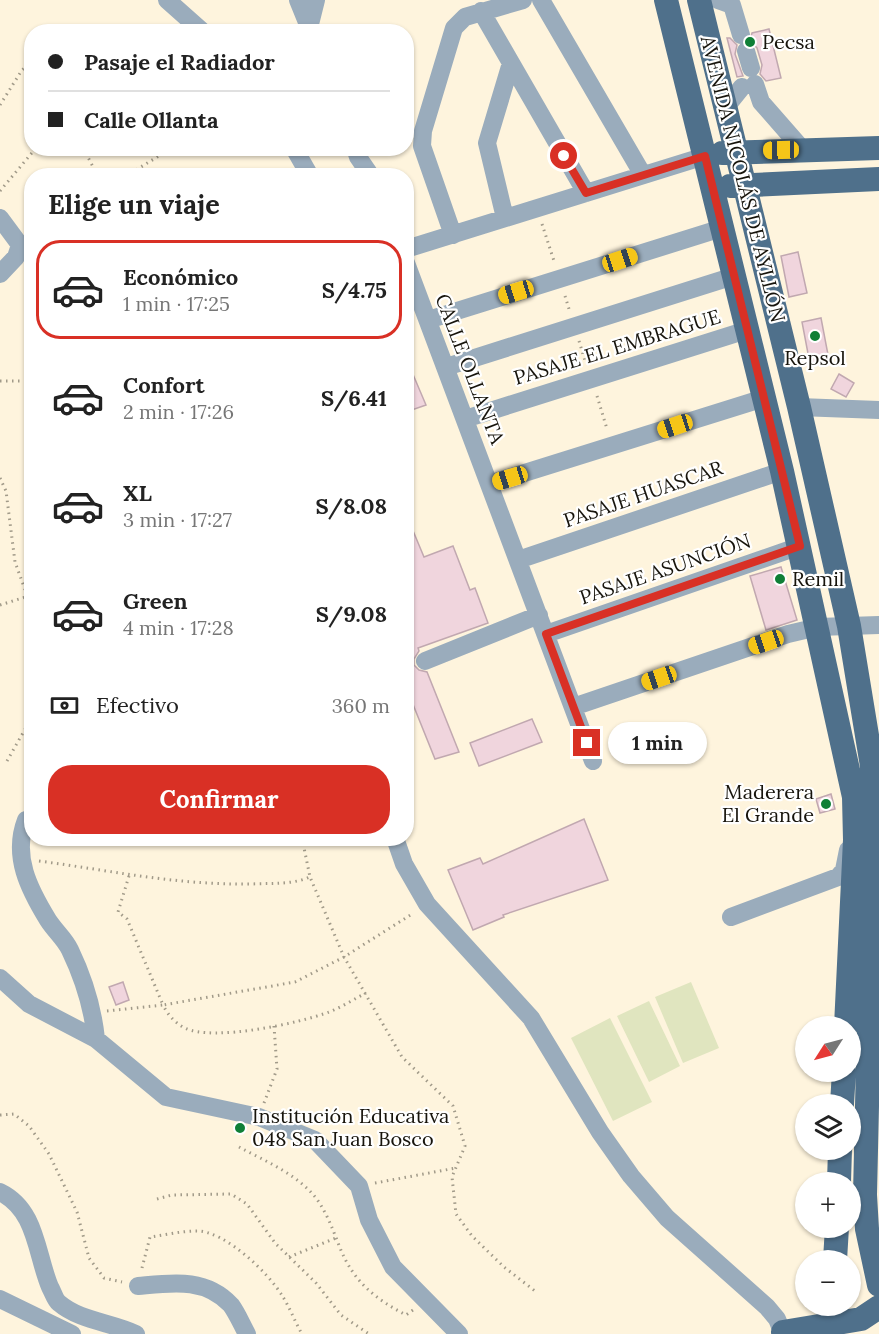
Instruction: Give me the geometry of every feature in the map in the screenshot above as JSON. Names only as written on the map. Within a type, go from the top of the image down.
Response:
[{"type":"main road","name":"AVENIDA NICOLÁS DE AYLLÓN","points":[[666,0],[800,546],[854,797],[855,840],[846,1016]]},
{"type":"main road","name":"AVENIDA NICOLÁS DE AYLLÓN","points":[[699,0],[799,407],[849,626],[872,766],[866,1195],[867,1229],[879,1284]]},
{"type":"main road","points":[[705,156],[736,152],[879,148]]},
{"type":"main road","points":[[713,187],[879,179]]},
{"type":"main road","points":[[783,1333],[832,1321],[861,1319],[879,1307]]},
{"type":"street","points":[[167,0],[194,24]]},
{"type":"street","points":[[298,0],[308,24]]},
{"type":"street","points":[[311,24],[316,0]]},
{"type":"street","points":[[453,235],[424,153],[423,131],[454,28],[465,17],[523,0]]},
{"type":"street","points":[[541,0],[643,175]]},
{"type":"street","points":[[718,0],[732,5],[747,65],[761,102],[803,150]]},
{"type":"street","points":[[481,11],[586,193]]},
{"type":"street","points":[[505,218],[487,144],[511,63]]},
{"type":"street","points":[[725,108],[747,65]]},
{"type":"street","points":[[414,247],[705,156]]},
{"type":"street","points":[[0,218],[20,245],[16,256],[0,274]]},
{"type":"street","points":[[428,320],[722,228]]},
{"type":"street","points":[[446,367],[734,276]]},
{"type":"street","name":"CALLE OLLANTA","points":[[414,284],[593,761]]},
{"type":"street","name":"PASAJE EL EMBRAGUE","points":[[465,419],[747,330]]},
{"type":"street","points":[[489,484],[764,398]]},
{"type":"street","points":[[799,407],[879,410]]},
{"type":"street","name":"PASAJE HUASCAR","points":[[518,560],[782,471]]},
{"type":"street","name":"PASAJE ASUNCIÓN","points":[[546,634],[800,546]]},
{"type":"street","points":[[425,661],[539,615]]},
{"type":"street","points":[[573,707],[788,634],[818,627],[879,625]]},
{"type":"street","points":[[731,917],[838,877],[846,861],[848,810],[813,643],[818,627]]},
{"type":"street","points":[[24,826],[21,835],[20,858],[32,889],[49,922],[70,950],[93,1013],[96,1039]]},
{"type":"street","points":[[398,846],[404,864],[427,904],[531,1018],[600,1132],[631,1176],[668,1218],[767,1307],[783,1333]]},
{"type":"street","points":[[0,978],[29,1004],[96,1039],[166,1097],[259,1117],[315,1140],[359,1186],[373,1228],[393,1267],[459,1334]]},
{"type":"street","points":[[0,1192],[9,1196],[27,1217],[57,1302],[79,1315],[113,1323],[135,1334]]},
{"type":"street","points":[[138,1286],[185,1281],[213,1292],[231,1306],[247,1334]]},
{"type":"street","points":[[0,1299],[72,1334]]},
{"type":"path","points":[[0,105],[24,68]]},
{"type":"path","points":[[0,191],[29,156]]},
{"type":"path","points":[[139,168],[159,156]]},
{"type":"path","points":[[0,381],[24,381]]},
{"type":"path","points":[[0,478],[6,491],[15,562],[24,582]]},
{"type":"path","points":[[0,605],[24,598]]},
{"type":"path","points":[[8,761],[24,732]]},
{"type":"path","points":[[304,846],[310,877],[344,957],[402,1057],[453,1106],[465,1146],[452,1177],[456,1214],[472,1236],[504,1267],[535,1291]]},
{"type":"path","points":[[20,858],[100,869],[129,876],[204,885],[289,884],[310,877]]},
{"type":"path","points":[[129,876],[118,912],[127,919],[169,1016],[184,1028],[196,1032],[274,1026],[331,1011],[366,993]]},
{"type":"path","points":[[93,1013],[141,1005],[163,1005],[295,982],[344,957],[427,904]]},
{"type":"path","points":[[259,1117],[277,1068],[274,1026]]},
{"type":"path","points":[[0,1115],[14,1114],[49,1154],[77,1212],[89,1258],[104,1278],[138,1286],[150,1237],[198,1231],[217,1235],[270,1280],[282,1295],[302,1334]]},
{"type":"path","points":[[239,1147],[303,1184],[325,1210],[336,1238],[362,1285],[376,1298],[406,1314]]},
{"type":"path","points":[[359,1186],[415,1173],[456,1168]]},
{"type":"path","points":[[157,1199],[172,1196],[231,1194],[247,1203],[275,1243],[316,1283],[341,1315],[369,1334]]},
{"type":"path","points":[[289,1257],[336,1238]]},
{"type":"green space","points":[[691,982],[719,1048],[683,1063],[655,997]]},
{"type":"green space","points":[[649,1001],[680,1066],[649,1082],[617,1016]]},
{"type":"green space","points":[[610,1018],[652,1102],[613,1121],[571,1038]]},
{"type":"building","points":[[769,29],[781,78],[766,81],[760,74],[762,65],[757,48],[750,41],[752,33]]},
{"type":"building","points":[[727,38],[737,45],[735,54],[743,76],[737,77]]},
{"type":"building","name":"Repsol","points":[[798,252],[807,293],[789,297],[781,256]]},
{"type":"building","name":"Repsol","points":[[821,318],[829,360],[810,364],[802,322]]},
{"type":"building","name":"Repsol","points":[[839,374],[854,383],[846,397],[831,389]]},
{"type":"building","points":[[414,377],[426,405],[414,409]]},
{"type":"building","points":[[414,533],[424,557],[453,546],[470,590],[475,588],[488,623],[418,648],[419,651],[414,659]]},
{"type":"building","points":[[781,567],[797,620],[766,630],[750,576]]},
{"type":"building","points":[[414,665],[419,670],[427,672],[459,752],[435,759],[414,707]]},
{"type":"building","points":[[532,719],[542,742],[479,766],[470,743]]},
{"type":"building","name":"Maderera El Grande","points":[[831,794],[835,809],[820,813],[816,799]]},
{"type":"building","points":[[584,819],[608,880],[503,915],[504,917],[473,930],[448,870],[480,858],[483,864]]},
{"type":"building","points":[[123,982],[129,1000],[116,1005],[109,987]]},
{"type":"place","name":"Pecsa","points":[[750,42]]},
{"type":"place","name":"Repsol","points":[[815,336]]},
{"type":"place","name":"Remil","points":[[780,579]]},
{"type":"place","name":"Maderera El Grande","points":[[826,804]]},
{"type":"place","name":"Institución Educativa 048 San Juan Bosco","points":[[240,1128]]},
{"type":"route","points":[[564,156],[586,193],[705,156],[800,546],[546,634],[587,743]]}]
